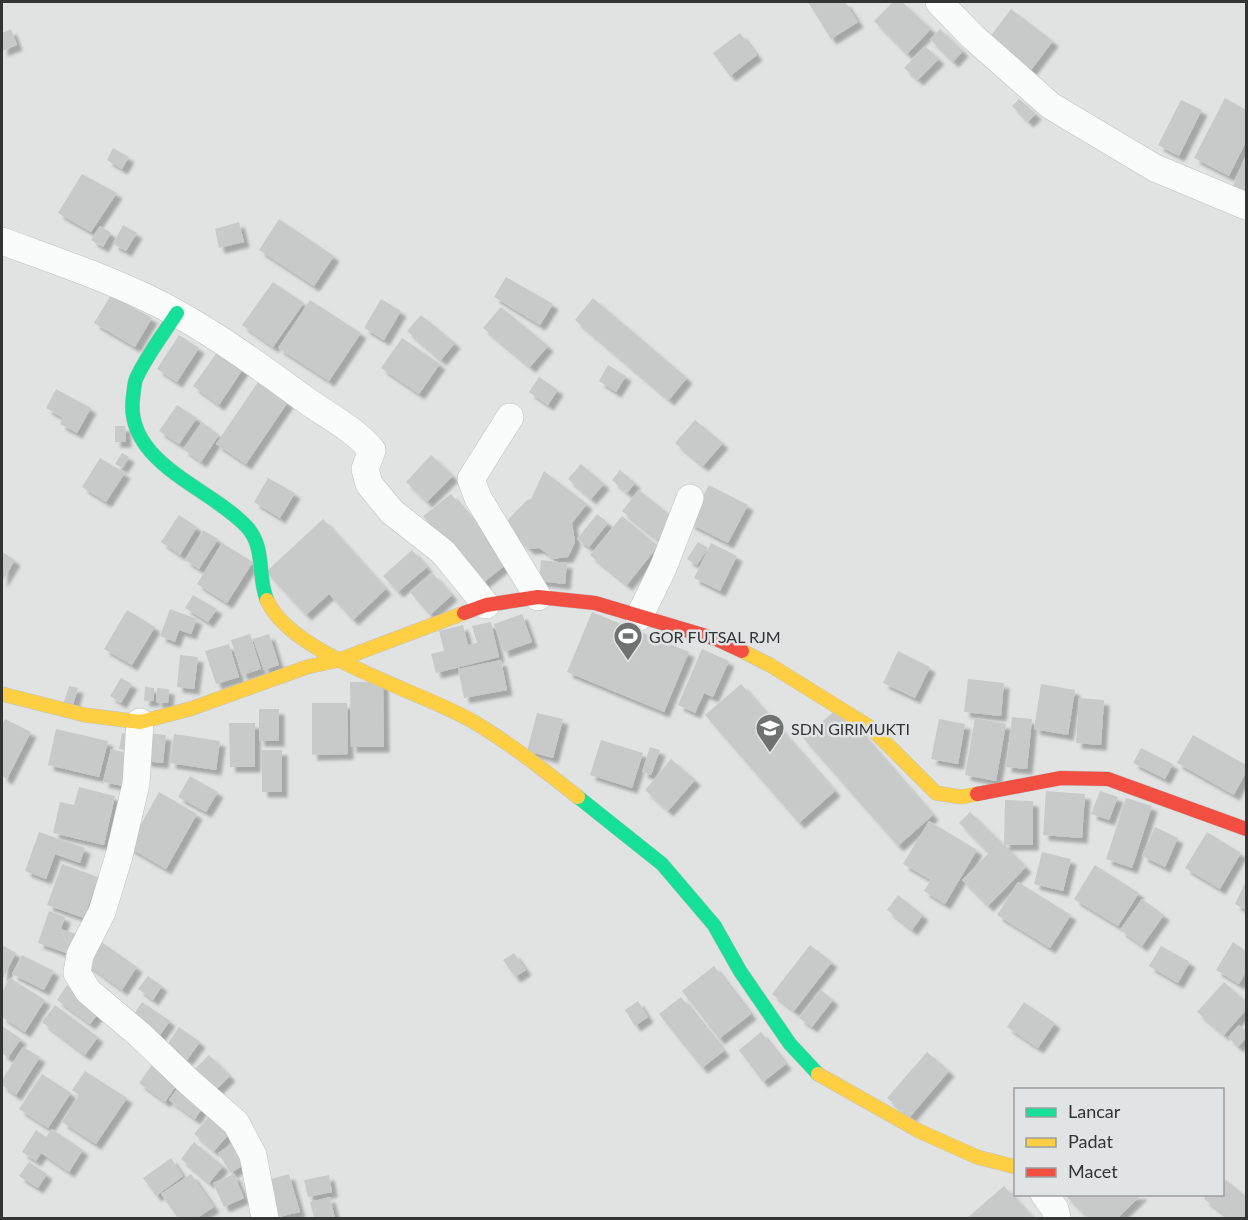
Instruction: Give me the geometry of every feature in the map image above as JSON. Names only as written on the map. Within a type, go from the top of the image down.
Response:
[{"type":"street","points":[[939,2],[973,37],[1051,106],[1155,168],[1246,206]]},
{"type":"street","points":[[2,241],[114,284],[177,313],[228,343],[354,432],[372,450],[365,469],[369,484],[392,512],[443,552],[486,605]]},
{"type":"street","points":[[177,313],[135,380],[131,411],[141,440],[174,473],[248,528],[260,552],[262,591],[270,607],[292,631],[339,660],[473,721],[537,765],[662,864],[714,925],[740,971],[790,1044],[819,1075],[919,1131],[977,1156],[1014,1166]]},
{"type":"street","points":[[510,417],[471,479],[478,498],[538,597]]},
{"type":"street","points":[[639,617],[663,568],[690,498]]},
{"type":"street","points":[[2,694],[85,715],[140,722],[190,709],[307,667],[339,660],[486,605],[538,597],[595,603],[716,639],[779,670],[870,727],[936,793],[961,797],[1061,778],[1108,779],[1177,802],[1246,829]]},
{"type":"street","points":[[140,722],[136,784],[118,856],[102,912],[80,955],[77,973],[88,991],[236,1123],[253,1155],[265,1218]]},
{"type":"street","points":[[1045,1196],[1055,1209],[1057,1218]]},
{"type":"building","points":[[808,2],[845,2],[858,22],[831,39]]},
{"type":"building","points":[[893,2],[902,2],[931,29],[907,54],[874,21]]},
{"type":"building","points":[[1011,9],[1053,41],[1028,74],[986,42]]},
{"type":"building","points":[[11,29],[17,45],[2,51],[2,33]]},
{"type":"building","points":[[940,29],[963,51],[953,62],[930,39]]},
{"type":"building","points":[[740,33],[757,55],[730,76],[713,53]]},
{"type":"building","points":[[925,46],[939,59],[918,80],[904,68]]},
{"type":"building","points":[[1225,98],[1246,110],[1246,142],[1229,176],[1194,158]]},
{"type":"building","points":[[1019,99],[1036,114],[1028,122],[1012,106]]},
{"type":"building","points":[[1181,100],[1202,110],[1179,156],[1158,145]]},
{"type":"building","points":[[113,148],[129,157],[122,169],[107,160]]},
{"type":"building","points":[[1246,155],[1246,192],[1233,186]]},
{"type":"building","points":[[82,174],[117,193],[91,232],[58,213]]},
{"type":"building","points":[[279,219],[334,256],[314,286],[259,250]]},
{"type":"building","points":[[239,222],[244,242],[219,248],[215,229]]},
{"type":"building","points":[[123,225],[137,233],[126,251],[113,244]]},
{"type":"building","points":[[100,226],[111,233],[103,247],[91,240]]},
{"type":"building","points":[[506,277],[553,304],[540,325],[494,297]]},
{"type":"building","points":[[273,282],[304,303],[273,347],[242,325]]},
{"type":"building","points":[[111,295],[152,318],[135,347],[94,323]]},
{"type":"building","points":[[593,298],[687,378],[669,400],[575,320]]},
{"type":"building","points":[[381,299],[401,311],[384,340],[364,328]]},
{"type":"building","points":[[310,300],[361,333],[329,381],[278,348]]},
{"type":"building","points":[[501,307],[548,346],[530,367],[483,328]]},
{"type":"building","points":[[421,315],[455,343],[441,360],[407,331]]},
{"type":"building","points":[[179,335],[199,348],[177,382],[157,369]]},
{"type":"building","points":[[402,338],[440,364],[419,394],[381,368]]},
{"type":"building","points":[[218,351],[243,369],[219,405],[193,386]]},
{"type":"building","points":[[608,365],[626,376],[616,392],[599,381]]},
{"type":"building","points":[[539,377],[558,390],[548,405],[529,392]]},
{"type":"building","points":[[258,382],[288,402],[246,464],[216,444]]},
{"type":"building","points":[[56,389],[91,408],[77,433],[60,424],[63,418],[46,408]]},
{"type":"building","points":[[177,405],[197,418],[179,444],[159,431]]},
{"type":"building","points":[[695,420],[723,443],[703,466],[675,443]]},
{"type":"building","points":[[202,422],[219,435],[201,462],[183,449]]},
{"type":"building","points":[[115,426],[125,426],[126,442],[115,442]]},
{"type":"building","points":[[122,453],[129,457],[122,468],[115,464]]},
{"type":"building","points":[[431,455],[453,476],[427,502],[406,482]]},
{"type":"building","points":[[100,458],[125,473],[106,502],[82,487]]},
{"type":"building","points":[[581,464],[604,484],[591,499],[568,479]]},
{"type":"building","points":[[620,470],[635,483],[627,493],[612,480]]},
{"type":"building","points":[[544,471],[587,504],[572,523],[575,542],[568,557],[550,559],[548,554],[539,548],[529,549],[503,525],[527,500],[531,499]]},
{"type":"building","points":[[268,478],[295,493],[280,518],[254,502]]},
{"type":"building","points":[[709,485],[748,505],[728,543],[689,523]]},
{"type":"building","points":[[639,490],[675,519],[658,540],[622,511]]},
{"type":"building","points":[[451,494],[508,563],[479,586],[423,516]]},
{"type":"building","points":[[597,514],[608,523],[589,547],[577,539]]},
{"type":"building","points":[[179,515],[197,527],[180,555],[161,542]]},
{"type":"building","points":[[622,516],[658,546],[627,585],[590,555]]},
{"type":"building","points":[[323,519],[386,589],[353,620],[329,594],[306,615],[266,572]]},
{"type":"building","points":[[203,530],[218,539],[199,569],[185,560]]},
{"type":"building","points":[[698,542],[708,548],[697,565],[687,559]]},
{"type":"building","points":[[222,543],[253,562],[227,603],[197,584]]},
{"type":"building","points":[[711,543],[737,556],[720,591],[694,578]]},
{"type":"building","points":[[412,550],[427,567],[398,592],[383,576]]},
{"type":"building","points":[[2,552],[15,560],[2,582]]},
{"type":"building","points":[[541,560],[567,563],[565,584],[539,581]]},
{"type":"building","points":[[432,573],[452,595],[430,615],[410,592]]},
{"type":"building","points":[[193,595],[217,609],[208,622],[185,608]]},
{"type":"building","points":[[170,609],[197,619],[191,634],[179,630],[175,642],[160,636]]},
{"type":"building","points":[[127,610],[155,627],[132,665],[104,649]]},
{"type":"building","name":"GOR FUTSAL RJM","points":[[592,612],[689,652],[664,712],[567,672]]},
{"type":"building","points":[[522,614],[532,642],[504,652],[494,624]]},
{"type":"building","points":[[491,622],[499,657],[436,673],[431,654],[444,651],[439,631],[463,625],[468,645],[477,643],[472,626]]},
{"type":"building","points":[[250,634],[261,669],[242,675],[231,640]]},
{"type":"building","points":[[269,634],[279,665],[264,670],[253,639]]},
{"type":"building","points":[[229,644],[239,677],[216,684],[205,651]]},
{"type":"building","points":[[702,649],[729,661],[713,697],[704,693],[695,713],[678,705]]},
{"type":"building","points":[[898,651],[930,667],[915,698],[883,683]]},
{"type":"building","points":[[180,655],[198,657],[194,689],[177,687]]},
{"type":"building","points":[[501,660],[507,690],[464,698],[458,669]]},
{"type":"building","points":[[121,678],[132,684],[121,703],[110,696]]},
{"type":"building","points":[[968,679],[1004,683],[1001,716],[964,712]]},
{"type":"building","points":[[350,682],[383,682],[384,747],[351,747]]},
{"type":"building","name":"SDN GIRIMUKTI","points":[[741,684],[835,791],[799,823],[705,715]]},
{"type":"building","points":[[1041,684],[1075,690],[1068,735],[1034,729]]},
{"type":"building","points":[[69,686],[78,688],[73,705],[64,702]]},
{"type":"building","points":[[145,687],[154,688],[154,701],[144,701]]},
{"type":"building","points":[[157,688],[169,689],[168,703],[156,702]]},
{"type":"building","points":[[1079,698],[1104,700],[1101,745],[1076,743]]},
{"type":"building","points":[[312,703],[347,703],[348,754],[312,755]]},
{"type":"building","name":"SDN GIRIMUKTI","points":[[839,707],[933,815],[898,846],[803,738]]},
{"type":"building","points":[[259,709],[279,709],[279,741],[259,741]]},
{"type":"building","points":[[537,713],[563,719],[553,758],[527,751]]},
{"type":"building","points":[[1012,717],[1032,719],[1027,769],[1006,767]]},
{"type":"building","points":[[975,718],[1006,724],[996,781],[965,775]]},
{"type":"building","points":[[5,719],[31,732],[7,779],[2,776],[2,726]]},
{"type":"building","points":[[939,719],[965,724],[958,764],[931,759]]},
{"type":"building","points":[[229,723],[255,723],[255,767],[230,767]]},
{"type":"building","points":[[56,729],[108,741],[99,777],[48,765]]},
{"type":"building","points":[[122,733],[133,735],[130,751],[119,749]]},
{"type":"building","points":[[149,733],[166,735],[163,763],[145,761]]},
{"type":"building","points":[[174,734],[220,741],[216,770],[170,763]]},
{"type":"building","points":[[1193,735],[1246,765],[1246,772],[1234,795],[1177,763]]},
{"type":"building","points":[[601,740],[643,753],[632,788],[590,775]]},
{"type":"building","points":[[650,747],[660,750],[651,775],[642,772]]},
{"type":"building","points":[[1141,748],[1173,764],[1165,779],[1133,763]]},
{"type":"building","points":[[111,749],[131,754],[123,786],[103,782]]},
{"type":"building","points":[[262,750],[282,750],[282,792],[262,792]]},
{"type":"building","points":[[671,759],[695,780],[668,811],[645,790]]},
{"type":"building","points":[[190,776],[218,792],[206,812],[178,797]]},
{"type":"building","points":[[79,787],[115,796],[104,845],[53,833],[60,802],[74,805]]},
{"type":"building","points":[[1046,791],[1085,794],[1082,838],[1043,835]]},
{"type":"building","points":[[1100,791],[1118,797],[1109,820],[1091,814]]},
{"type":"building","points":[[159,792],[197,814],[166,869],[128,847]]},
{"type":"building","points":[[1126,798],[1152,806],[1132,868],[1106,859]]},
{"type":"building","points":[[1005,800],[1033,801],[1033,845],[1004,845]]},
{"type":"building","points":[[970,812],[1026,867],[988,906],[962,880],[989,853],[959,823]]},
{"type":"building","points":[[929,821],[977,850],[945,904],[924,891],[931,880],[903,864]]},
{"type":"building","points":[[1155,827],[1178,838],[1165,867],[1142,856]]},
{"type":"building","points":[[39,832],[85,848],[80,863],[55,854],[46,879],[25,871]]},
{"type":"building","points":[[1207,832],[1241,853],[1220,889],[1185,868]]},
{"type":"building","points":[[1042,852],[1071,859],[1063,891],[1034,884]]},
{"type":"building","points":[[62,864],[98,877],[84,918],[47,905]]},
{"type":"building","points":[[1095,865],[1139,893],[1118,926],[1074,899]]},
{"type":"building","points":[[1246,881],[1246,910],[1235,904]]},
{"type":"building","points":[[1018,882],[1071,915],[1050,948],[997,915]]},
{"type":"building","points":[[898,895],[923,915],[912,930],[887,910]]},
{"type":"building","points":[[1142,899],[1164,915],[1142,946],[1120,930]]},
{"type":"building","points":[[49,911],[65,917],[61,929],[76,934],[69,954],[38,943]]},
{"type":"building","points":[[100,941],[137,967],[122,990],[85,963]]},
{"type":"building","points":[[1233,942],[1246,951],[1246,972],[1239,984],[1216,970]]},
{"type":"building","points":[[2,945],[16,953],[2,980]]},
{"type":"building","points":[[810,945],[832,962],[794,1011],[772,994]]},
{"type":"building","points":[[1161,946],[1190,962],[1178,983],[1149,966]]},
{"type":"building","points":[[514,953],[526,970],[515,977],[503,960]]},
{"type":"building","points":[[22,955],[54,971],[44,990],[12,974]]},
{"type":"building","points":[[714,966],[751,1014],[719,1039],[682,991]]},
{"type":"building","points":[[148,976],[162,986],[153,1000],[138,989]]},
{"type":"building","points":[[10,978],[45,1000],[25,1032],[2,1017],[2,992]]},
{"type":"building","points":[[1224,982],[1246,1002],[1246,1010],[1224,1035],[1197,1012]]},
{"type":"building","points":[[67,985],[101,1010],[90,1024],[57,1000]]},
{"type":"building","points":[[821,990],[833,1000],[812,1027],[799,1018]]},
{"type":"building","points":[[681,997],[724,1051],[702,1068],[659,1014]]},
{"type":"building","points":[[638,1001],[648,1017],[635,1026],[625,1010]]},
{"type":"building","points":[[142,1002],[170,1021],[157,1039],[130,1020]]},
{"type":"building","points":[[1024,1002],[1055,1023],[1038,1048],[1007,1027]]},
{"type":"building","points":[[55,1005],[98,1037],[85,1055],[42,1022]]},
{"type":"building","points":[[1239,1025],[1246,1031],[1246,1038],[1238,1047],[1228,1037]]},
{"type":"building","points":[[2,1026],[21,1039],[8,1058],[2,1053]]},
{"type":"building","points":[[179,1027],[200,1042],[187,1060],[167,1045]]},
{"type":"building","points":[[761,1032],[786,1064],[763,1082],[739,1050]]},
{"type":"building","points":[[23,1047],[40,1057],[16,1095],[2,1085],[2,1080]]},
{"type":"building","points":[[927,1052],[949,1071],[910,1117],[887,1098]]},
{"type":"building","points":[[209,1055],[230,1076],[214,1092],[193,1071]]},
{"type":"building","points":[[154,1062],[180,1080],[165,1102],[139,1083]]},
{"type":"building","points":[[85,1071],[127,1098],[96,1144],[62,1122],[79,1095],[72,1090]]},
{"type":"building","points":[[42,1074],[71,1093],[48,1128],[19,1109]]},
{"type":"building","points":[[179,1086],[205,1104],[195,1119],[169,1100]]},
{"type":"building","points":[[210,1115],[230,1133],[214,1151],[194,1134]]},
{"type":"building","points":[[52,1129],[83,1150],[69,1172],[41,1153],[36,1161],[22,1152],[36,1130],[46,1137]]},
{"type":"building","points":[[238,1140],[251,1160],[231,1173],[218,1153]]},
{"type":"building","points":[[194,1142],[223,1166],[209,1183],[181,1159]]},
{"type":"building","points":[[171,1158],[183,1176],[156,1196],[143,1178]]},
{"type":"building","points":[[29,1162],[47,1174],[38,1188],[19,1176]]},
{"type":"building","points":[[191,1174],[214,1207],[197,1218],[178,1218],[161,1194]]},
{"type":"building","points":[[234,1174],[244,1198],[224,1207],[213,1183]]},
{"type":"building","points":[[289,1174],[300,1212],[278,1217],[268,1180]]},
{"type":"building","points":[[329,1175],[332,1192],[308,1197],[304,1180]]},
{"type":"building","points":[[1224,1179],[1246,1196],[1246,1218],[1229,1218],[1204,1199],[1206,1196],[1224,1196]]},
{"type":"building","points":[[1004,1186],[1033,1218],[967,1218]]},
{"type":"building","points":[[1066,1196],[1140,1196],[1118,1218],[1088,1218]]},
{"type":"building","points":[[330,1197],[335,1218],[314,1218],[310,1202]]},
{"type":"traffic: fast","points":[[177,313],[136,379],[133,397],[134,420],[142,440],[155,457],[231,513],[253,535],[259,553],[262,582],[267,600]]},
{"type":"traffic: fast","points":[[578,797],[662,864],[714,925],[740,971],[790,1044],[818,1074]]},
{"type":"traffic: slow","points":[[267,600],[281,620],[302,638],[329,655],[451,710],[488,730],[578,797]]},
{"type":"traffic: slow","points":[[2,694],[85,715],[140,722],[190,709],[307,667],[339,660],[464,613]]},
{"type":"traffic: slow","points":[[742,651],[770,665],[870,727],[936,793],[961,797],[977,794]]},
{"type":"traffic: slow","points":[[818,1074],[919,1131],[977,1157],[1014,1166]]},
{"type":"traffic: jam","points":[[464,613],[486,605],[538,597],[595,603],[716,639],[742,651]]},
{"type":"traffic: jam","points":[[977,794],[1061,778],[1108,779],[1246,829]]},
{"type":"place","name":"GOR FUTSAL RJM","points":[[628,662]]},
{"type":"place","name":"SDN GIRIMUKTI","points":[[770,754]]}]
